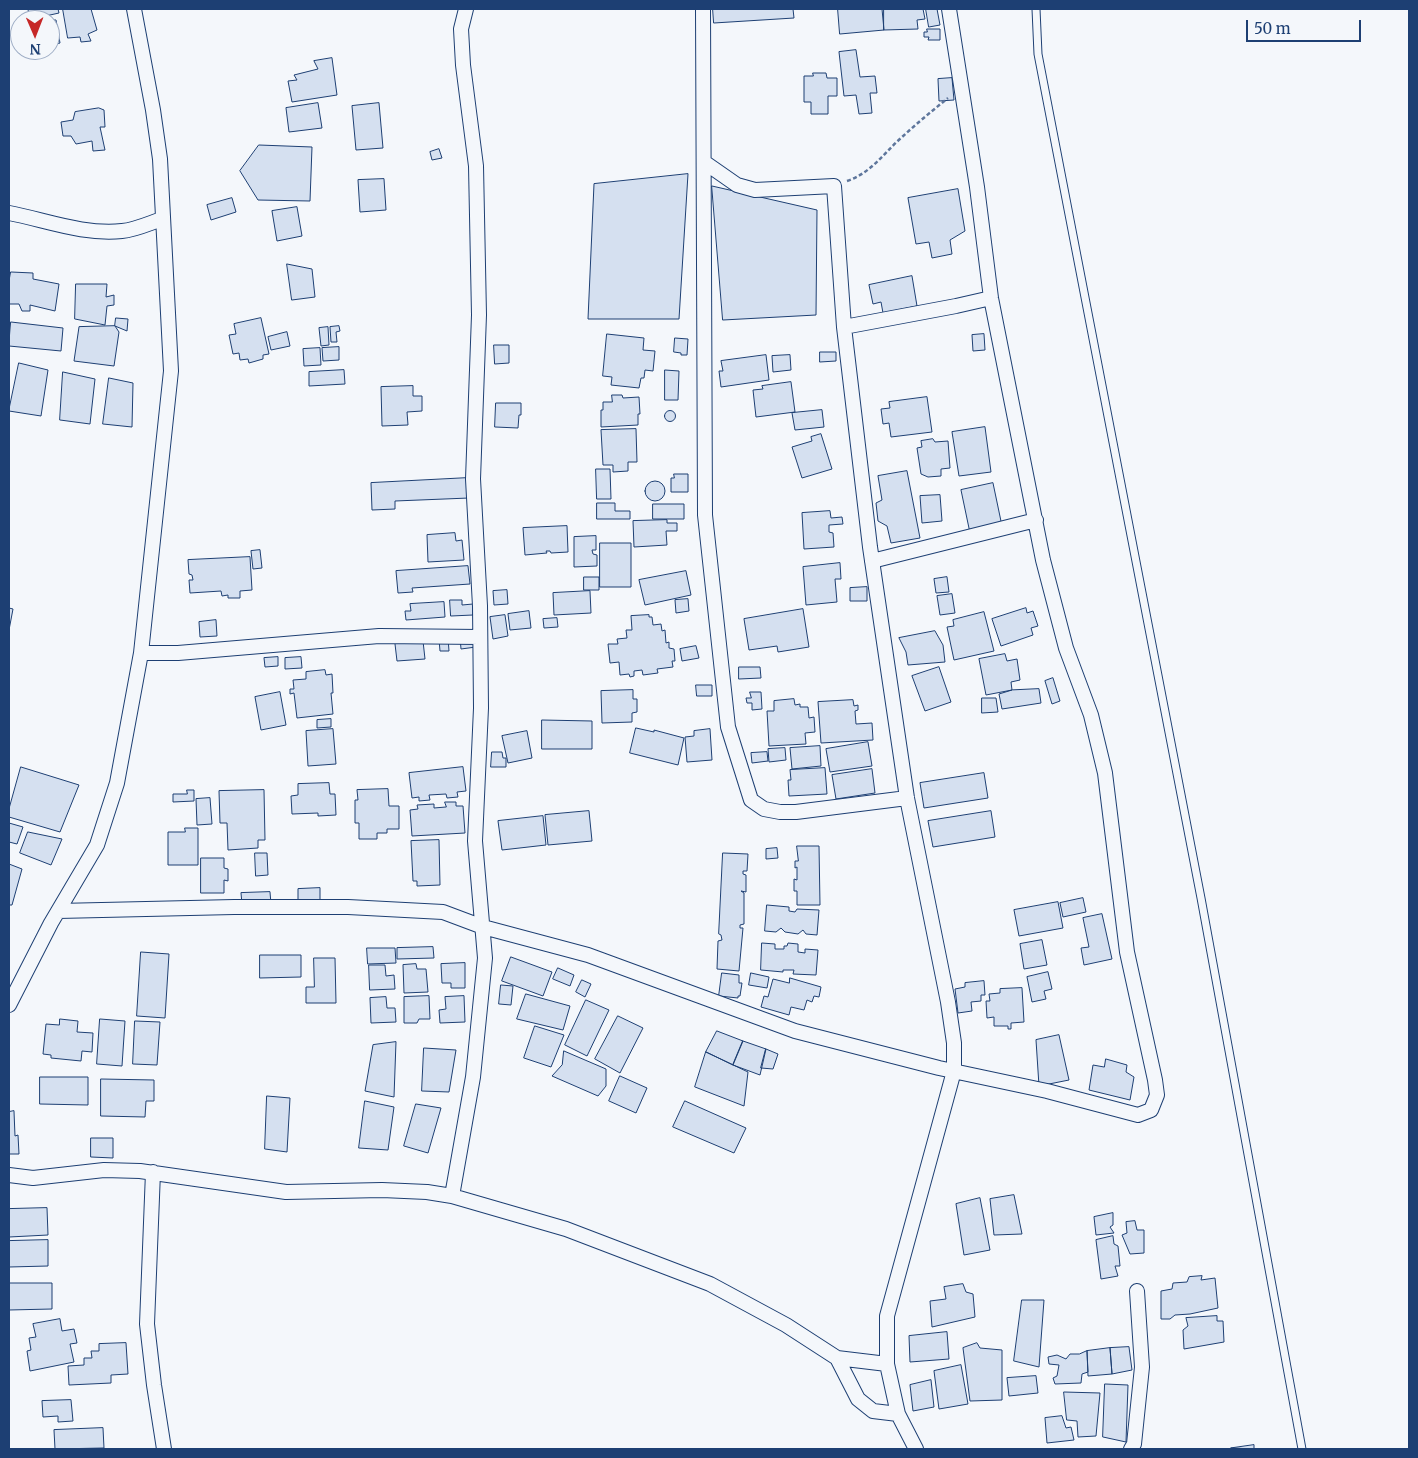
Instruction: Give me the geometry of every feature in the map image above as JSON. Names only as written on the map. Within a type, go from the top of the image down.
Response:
[{"type":"street","points":[[9,1005],[58,911],[97,845],[117,783],[141,653],[171,371],[160,159],[134,9]]},
{"type":"street","points":[[452,1196],[475,1059],[485,958],[475,841],[480,744],[480,637],[474,479],[479,315],[476,166],[460,29],[466,9]]},
{"type":"street","points":[[703,9],[705,515],[728,727],[751,800],[764,809],[796,812],[907,798]]},
{"type":"street","points":[[58,911],[234,907],[348,907],[443,912],[483,927],[588,955],[796,1031],[954,1071],[1047,1091],[1138,1115],[1151,1110],[1157,1095],[1155,1080],[1127,952],[1104,773],[1091,715],[1066,648],[1043,560],[991,298],[977,187],[949,9]]},
{"type":"street","points":[[704,162],[738,185],[756,190],[834,186],[844,327],[872,561],[907,798],[948,1002],[954,1043],[954,1071],[887,1316],[887,1364],[898,1414],[916,1449]]},
{"type":"street","points":[[9,213],[82,230],[123,231],[162,219]]},
{"type":"street","points":[[844,327],[991,298]]},
{"type":"street","points":[[872,561],[1036,520]]},
{"type":"street","points":[[141,653],[178,653],[379,636],[480,637]]},
{"type":"street","points":[[9,1175],[33,1178],[104,1170],[153,1172],[286,1192],[382,1190],[427,1192],[452,1196],[566,1229],[710,1284],[786,1325],[836,1358],[887,1364]]},
{"type":"street","points":[[153,1172],[147,1324],[164,1449]]},
{"type":"street","points":[[1131,1449],[1134,1444],[1142,1367],[1137,1291]]},
{"type":"street","points":[[836,1358],[858,1399],[873,1411],[898,1414]]},
{"type":"lane","points":[[1036,9],[1038,54],[1201,898],[1302,1449]]},
{"type":"path","points":[[834,186],[858,177],[876,164],[898,140],[925,116],[962,88]]},
{"type":"building","points":[[28,9],[58,10],[28,10]]},
{"type":"building","points":[[63,9],[91,9],[97,30],[88,34],[91,41],[81,42],[80,37],[68,38]]},
{"type":"building","points":[[713,9],[793,9],[794,18],[714,23]]},
{"type":"building","points":[[838,9],[882,9],[884,30],[840,34]]},
{"type":"building","points":[[884,9],[923,9],[925,19],[917,20],[918,29],[884,30]]},
{"type":"building","points":[[926,9],[937,9],[940,25],[929,27]]},
{"type":"building","points":[[927,29],[940,29],[940,40],[928,40],[929,37],[924,37],[924,32],[927,32]]},
{"type":"building","points":[[856,50],[860,77],[875,76],[877,93],[870,93],[872,113],[859,114],[856,95],[844,96],[839,52]]},
{"type":"building","points":[[332,58],[337,95],[292,102],[288,81],[297,80],[294,75],[318,69],[314,61]]},
{"type":"building","points":[[813,73],[826,73],[827,78],[837,78],[837,96],[828,96],[828,114],[811,114],[811,102],[804,102],[804,76],[813,76]]},
{"type":"building","points":[[952,78],[954,100],[939,101],[938,79]]},
{"type":"building","points":[[318,103],[322,128],[289,132],[286,108]]},
{"type":"building","points":[[379,103],[383,148],[356,150],[352,106]]},
{"type":"building","points":[[99,108],[104,110],[105,127],[100,127],[105,150],[93,151],[92,141],[76,144],[71,136],[63,136],[61,122],[73,120],[75,112]]},
{"type":"building","points":[[259,145],[312,147],[310,201],[258,200],[240,171]]},
{"type":"building","points":[[439,149],[442,158],[432,160],[430,152]]},
{"type":"building","points":[[688,174],[679,319],[588,319],[594,184]]},
{"type":"building","points":[[384,179],[386,210],[360,212],[358,180]]},
{"type":"building","points":[[712,186],[817,210],[816,315],[723,320]]},
{"type":"building","points":[[958,189],[965,231],[950,240],[952,254],[932,258],[929,242],[916,244],[908,198]]},
{"type":"building","points":[[232,198],[236,212],[211,220],[207,205]]},
{"type":"building","points":[[297,207],[302,236],[277,241],[272,211]]},
{"type":"building","points":[[287,264],[312,269],[315,297],[292,300]]},
{"type":"building","points":[[11,272],[33,273],[33,279],[59,284],[55,311],[30,305],[30,311],[22,311],[19,304],[9,304]]},
{"type":"building","points":[[912,276],[917,306],[883,313],[881,302],[873,304],[869,285]]},
{"type":"building","points":[[76,284],[107,284],[106,297],[114,295],[114,305],[107,306],[105,325],[75,319]]},
{"type":"building","points":[[116,318],[128,319],[127,331],[115,326]]},
{"type":"building","points":[[261,318],[269,354],[263,355],[263,359],[249,363],[248,359],[240,360],[239,353],[233,354],[229,335],[236,334],[234,324]]},
{"type":"building","points":[[11,322],[63,328],[61,351],[9,346]]},
{"type":"building","points":[[115,326],[119,332],[114,366],[74,361],[79,327]]},
{"type":"building","points":[[339,326],[340,331],[336,332],[337,342],[331,342],[330,327]]},
{"type":"building","points":[[328,327],[329,345],[321,346],[319,328]]},
{"type":"building","points":[[287,332],[290,346],[271,350],[268,337]]},
{"type":"building","points":[[607,334],[644,338],[643,350],[655,351],[653,371],[645,370],[644,378],[641,378],[639,388],[611,385],[612,377],[603,376]]},
{"type":"building","points":[[984,334],[985,350],[973,351],[972,335]]},
{"type":"building","points":[[675,338],[688,339],[687,355],[674,352]]},
{"type":"building","points":[[494,345],[509,345],[509,363],[495,364]]},
{"type":"building","points":[[339,347],[339,360],[323,361],[322,348]]},
{"type":"building","points":[[320,348],[321,365],[304,366],[303,349]]},
{"type":"building","points":[[820,352],[836,352],[836,361],[820,362]]},
{"type":"building","points":[[766,355],[769,380],[721,387],[719,371],[723,371],[721,361]]},
{"type":"building","points":[[790,355],[791,370],[773,372],[772,356]]},
{"type":"building","points":[[19,363],[48,370],[41,416],[9,411]]},
{"type":"building","points":[[344,370],[345,384],[309,386],[309,372]]},
{"type":"building","points":[[665,370],[679,371],[678,400],[665,400]]},
{"type":"building","points":[[63,372],[95,379],[90,424],[60,420]]},
{"type":"building","points":[[109,378],[133,383],[132,427],[103,424]]},
{"type":"building","points":[[791,382],[795,412],[756,417],[753,390],[763,389],[762,386]]},
{"type":"building","points":[[413,386],[413,396],[422,396],[422,411],[407,412],[408,425],[382,426],[381,387]]},
{"type":"building","points":[[612,395],[622,395],[623,398],[639,397],[640,414],[638,414],[638,425],[601,427],[603,402],[612,402]]},
{"type":"building","points":[[927,397],[932,432],[891,437],[889,423],[883,424],[881,409],[890,408],[889,402]]},
{"type":"building","points":[[496,403],[521,403],[518,428],[495,427]]},
{"type":"building","points":[[670,410],[676,416],[670,422],[664,416]]},
{"type":"building","points":[[822,410],[824,427],[795,430],[792,413]]},
{"type":"building","points":[[985,427],[991,472],[959,476],[952,432]]},
{"type":"building","points":[[636,429],[637,462],[628,462],[628,471],[613,472],[613,465],[603,465],[601,430]]},
{"type":"building","points":[[821,434],[832,469],[802,478],[792,447],[812,441],[811,437]]},
{"type":"building","points":[[933,439],[935,442],[948,441],[950,468],[941,469],[941,476],[928,477],[921,474],[917,448],[922,447],[921,441]]},
{"type":"building","points":[[596,469],[610,469],[611,499],[597,499]]},
{"type":"building","points":[[907,471],[920,538],[891,543],[887,526],[878,521],[876,503],[882,500],[878,476]]},
{"type":"building","points":[[674,474],[688,474],[688,492],[671,492],[671,478],[674,478]]},
{"type":"building","points":[[468,478],[469,498],[395,501],[395,509],[372,510],[371,483]]},
{"type":"building","points":[[655,481],[662,484],[665,491],[662,498],[655,501],[648,498],[645,491],[648,484]]},
{"type":"building","points":[[993,483],[1002,526],[970,533],[961,490]]},
{"type":"building","points":[[940,495],[942,521],[922,523],[920,496]]},
{"type":"building","points":[[597,503],[615,503],[615,511],[630,511],[630,519],[597,519]]},
{"type":"building","points":[[653,504],[684,504],[684,519],[653,519]]},
{"type":"building","points":[[830,511],[831,518],[842,517],[843,524],[829,525],[829,532],[833,533],[834,547],[804,549],[802,513]]},
{"type":"building","points":[[667,520],[667,523],[677,523],[677,531],[666,531],[667,545],[634,547],[633,521]]},
{"type":"building","points":[[567,526],[568,552],[551,553],[546,551],[547,553],[525,555],[523,528]]},
{"type":"building","points":[[455,533],[456,541],[462,540],[464,560],[428,562],[427,535]]},
{"type":"building","points":[[596,536],[596,550],[592,550],[593,554],[597,555],[597,566],[574,567],[574,537]]},
{"type":"building","points":[[600,543],[631,543],[631,587],[600,587]]},
{"type":"building","points":[[260,550],[262,568],[253,569],[251,551]]},
{"type":"building","points":[[250,557],[252,590],[240,591],[240,598],[228,598],[228,595],[222,596],[221,591],[190,593],[189,580],[193,580],[192,575],[189,574],[188,560]]},
{"type":"building","points":[[840,563],[841,579],[835,579],[837,602],[806,605],[803,567]]},
{"type":"building","points":[[468,566],[470,584],[412,588],[413,592],[398,593],[396,571]]},
{"type":"building","points":[[686,571],[691,595],[645,605],[639,580]]},
{"type":"building","points":[[584,577],[599,577],[599,590],[584,590]]},
{"type":"building","points":[[947,577],[949,592],[936,593],[934,579]]},
{"type":"building","points":[[867,587],[867,601],[850,601],[850,588]]},
{"type":"building","points":[[507,590],[508,604],[494,605],[493,591]]},
{"type":"building","points":[[590,591],[591,613],[554,615],[553,593]]},
{"type":"building","points":[[952,594],[955,613],[940,615],[937,596]]},
{"type":"building","points":[[688,599],[689,611],[676,613],[675,600]]},
{"type":"building","points":[[450,600],[462,600],[462,605],[473,604],[473,615],[451,616]]},
{"type":"building","points":[[444,602],[445,617],[406,620],[405,611],[411,611],[410,604]]},
{"type":"building","points":[[9,608],[13,609],[9,630]]},
{"type":"building","points":[[1026,608],[1027,613],[1033,611],[1038,626],[1031,628],[1033,635],[1001,646],[992,619]]},
{"type":"building","points":[[803,609],[809,647],[778,652],[777,646],[749,650],[744,619]]},
{"type":"building","points":[[529,611],[531,628],[510,630],[508,614]]},
{"type":"building","points":[[984,612],[994,651],[954,660],[947,627],[954,626],[953,620]]},
{"type":"building","points":[[505,615],[508,636],[493,639],[490,617]]},
{"type":"building","points":[[649,615],[649,617],[652,617],[653,625],[661,624],[662,631],[665,630],[666,643],[669,642],[669,648],[674,649],[675,661],[672,661],[673,667],[657,669],[658,673],[643,675],[642,670],[634,671],[634,676],[630,677],[629,674],[620,675],[619,662],[610,663],[608,644],[618,644],[617,639],[627,638],[626,630],[632,630],[631,616]]},
{"type":"building","points":[[557,618],[558,627],[544,628],[543,619]]},
{"type":"building","points":[[216,620],[217,636],[200,637],[199,622]]},
{"type":"building","points":[[935,631],[943,645],[945,662],[908,665],[906,652],[899,638]]},
{"type":"building","points":[[475,636],[476,647],[461,649],[460,637]]},
{"type":"building","points":[[448,638],[449,651],[440,651],[439,639]]},
{"type":"building","points":[[423,641],[425,659],[397,661],[395,644]]},
{"type":"building","points":[[696,646],[699,658],[682,661],[680,649]]},
{"type":"building","points":[[1005,654],[1007,661],[1017,659],[1020,680],[1011,682],[1012,690],[986,695],[979,659]]},
{"type":"building","points":[[278,657],[278,666],[265,667],[264,658]]},
{"type":"building","points":[[301,657],[302,668],[285,669],[285,658]]},
{"type":"building","points":[[739,667],[760,667],[761,678],[739,679]]},
{"type":"building","points":[[939,667],[951,702],[925,711],[912,676]]},
{"type":"building","points":[[325,670],[326,675],[332,674],[333,714],[297,718],[294,693],[290,694],[290,689],[294,689],[293,680],[306,679],[306,672]]},
{"type":"building","points":[[1053,678],[1060,701],[1052,704],[1045,681]]},
{"type":"building","points":[[696,685],[712,685],[712,696],[697,696]]},
{"type":"building","points":[[1039,689],[1041,703],[1002,709],[999,694],[1012,690]]},
{"type":"building","points":[[633,690],[633,699],[637,699],[637,712],[632,713],[632,722],[602,723],[601,691]]},
{"type":"building","points":[[280,692],[286,725],[261,730],[255,697]]},
{"type":"building","points":[[750,692],[761,692],[762,709],[752,710],[752,703],[747,703],[746,698],[751,698]]},
{"type":"building","points":[[982,698],[996,698],[998,712],[982,713]]},
{"type":"building","points":[[794,699],[795,705],[800,704],[800,707],[808,707],[809,718],[814,717],[815,732],[805,733],[806,744],[769,746],[767,711],[774,711],[774,701]]},
{"type":"building","points":[[853,700],[854,706],[858,705],[858,710],[855,711],[856,724],[872,723],[873,740],[821,743],[818,702]]},
{"type":"building","points":[[331,719],[331,727],[317,728],[317,720]]},
{"type":"building","points":[[542,720],[592,721],[592,749],[542,749]]},
{"type":"building","points":[[636,728],[654,732],[654,730],[684,738],[678,765],[630,753]]},
{"type":"building","points":[[333,729],[336,764],[308,766],[306,731]]},
{"type":"building","points":[[710,729],[712,760],[687,762],[685,737],[694,736],[694,731]]},
{"type":"building","points":[[527,731],[532,758],[508,763],[502,736]]},
{"type":"building","points":[[868,742],[872,766],[830,772],[826,749]]},
{"type":"building","points":[[820,746],[821,766],[792,769],[790,748]]},
{"type":"building","points":[[785,748],[786,760],[769,762],[768,749]]},
{"type":"building","points":[[492,752],[502,752],[503,758],[506,758],[506,767],[491,767]]},
{"type":"building","points":[[767,752],[768,761],[752,763],[751,753]]},
{"type":"building","points":[[21,767],[79,785],[60,832],[9,817],[9,809]]},
{"type":"building","points":[[463,767],[466,791],[457,792],[458,797],[447,798],[446,794],[429,795],[430,800],[419,801],[419,797],[412,798],[409,773]]},
{"type":"building","points":[[825,768],[827,794],[789,796],[788,780],[791,780],[790,770]]},
{"type":"building","points":[[872,769],[875,793],[836,799],[832,775]]},
{"type":"building","points":[[984,773],[988,798],[924,808],[920,783]]},
{"type":"building","points":[[329,783],[330,794],[335,794],[336,815],[318,816],[318,813],[292,814],[291,796],[298,795],[298,784]]},
{"type":"building","points":[[388,789],[389,806],[399,806],[399,829],[387,829],[387,833],[377,833],[377,839],[359,839],[359,823],[355,823],[355,800],[358,800],[357,790]]},
{"type":"building","points":[[187,790],[194,790],[194,801],[173,802],[173,794],[187,794]]},
{"type":"building","points":[[264,790],[265,840],[258,840],[258,848],[228,850],[227,823],[220,823],[219,791]]},
{"type":"building","points":[[210,798],[212,824],[197,825],[196,799]]},
{"type":"building","points":[[445,802],[456,802],[456,806],[463,806],[465,833],[412,836],[410,810],[418,809],[417,805],[434,804],[434,808],[446,807]]},
{"type":"building","points":[[589,811],[592,841],[548,845],[545,815]]},
{"type":"building","points":[[991,811],[995,837],[933,847],[928,821]]},
{"type":"building","points":[[543,816],[546,845],[502,850],[498,821]]},
{"type":"building","points":[[9,823],[23,827],[17,844],[9,842]]},
{"type":"building","points":[[185,828],[198,828],[198,865],[168,865],[168,832],[185,832]]},
{"type":"building","points":[[28,832],[62,839],[51,865],[20,853]]},
{"type":"building","points":[[439,840],[440,885],[417,886],[417,881],[413,881],[411,841]]},
{"type":"building","points":[[797,846],[819,846],[820,905],[797,905],[797,891],[794,891],[794,879],[797,880],[795,861],[798,861]]},
{"type":"building","points":[[777,848],[778,858],[766,859],[766,849]]},
{"type":"building","points":[[255,853],[267,853],[268,875],[256,876]]},
{"type":"building","points":[[723,853],[748,854],[747,871],[743,871],[743,874],[746,875],[746,892],[741,891],[744,893],[744,924],[740,925],[740,928],[743,928],[739,971],[717,969],[718,941],[722,940],[719,934]]},
{"type":"building","points":[[201,858],[224,858],[224,868],[228,869],[228,881],[224,880],[224,893],[201,893]]},
{"type":"building","points":[[9,864],[22,869],[12,905],[9,905]]},
{"type":"building","points":[[320,888],[320,904],[298,904],[298,889]]},
{"type":"building","points":[[270,892],[271,904],[242,904],[241,893]]},
{"type":"building","points":[[1083,898],[1086,912],[1063,917],[1060,903]]},
{"type":"building","points":[[1058,902],[1063,928],[1019,936],[1014,910]]},
{"type":"building","points":[[767,905],[789,907],[789,911],[795,912],[797,909],[819,910],[817,935],[806,934],[803,930],[798,934],[785,932],[781,928],[776,932],[765,931]]},
{"type":"building","points":[[1102,914],[1112,959],[1084,965],[1081,948],[1089,947],[1083,918]]},
{"type":"building","points":[[1042,940],[1047,965],[1024,969],[1020,944]]},
{"type":"building","points":[[762,943],[775,944],[775,949],[784,949],[784,946],[787,946],[788,943],[798,944],[798,952],[805,953],[805,949],[818,950],[816,975],[793,974],[794,970],[783,970],[783,972],[761,970]]},
{"type":"building","points":[[433,947],[434,958],[397,959],[397,948]]},
{"type":"building","points":[[367,948],[395,948],[396,963],[368,964]]},
{"type":"building","points":[[141,952],[169,954],[165,1018],[137,1016]]},
{"type":"building","points":[[260,955],[301,955],[301,977],[260,978]]},
{"type":"building","points":[[511,957],[552,972],[543,996],[502,981]]},
{"type":"building","points":[[314,958],[335,958],[336,1003],[306,1003],[306,987],[314,987]]},
{"type":"building","points":[[465,963],[465,988],[451,988],[451,983],[442,983],[441,964]]},
{"type":"building","points":[[416,964],[417,969],[426,969],[428,992],[404,993],[403,965]]},
{"type":"building","points":[[369,965],[385,965],[386,976],[394,975],[395,989],[370,990]]},
{"type":"building","points":[[558,968],[574,975],[570,986],[553,979]]},
{"type":"building","points":[[1048,972],[1052,989],[1044,991],[1046,999],[1032,1002],[1027,977]]},
{"type":"building","points":[[722,973],[739,975],[739,983],[742,983],[738,998],[719,996]]},
{"type":"building","points":[[751,973],[769,977],[767,988],[749,985]]},
{"type":"building","points":[[790,978],[821,987],[819,997],[814,996],[812,1002],[807,1000],[804,1010],[791,1007],[789,1015],[761,1007],[764,996],[768,997],[773,979],[789,983]]},
{"type":"building","points":[[582,980],[591,984],[585,997],[576,992]]},
{"type":"building","points":[[984,981],[985,995],[981,995],[981,1001],[971,1002],[972,1011],[958,1013],[955,989],[965,987],[965,983]]},
{"type":"building","points":[[501,985],[513,986],[511,1005],[499,1004]]},
{"type":"building","points":[[1022,988],[1024,1022],[1011,1023],[1011,1029],[1008,1029],[1008,1026],[994,1026],[994,1017],[987,1018],[986,1001],[990,1001],[989,994],[1000,993],[1000,989]]},
{"type":"building","points":[[526,994],[570,1006],[563,1030],[517,1019]]},
{"type":"building","points":[[429,996],[430,1019],[419,1019],[417,1023],[404,1023],[404,997]]},
{"type":"building","points":[[464,996],[465,1022],[440,1023],[439,1010],[446,1009],[445,997]]},
{"type":"building","points":[[386,997],[387,1008],[395,1008],[396,1022],[371,1023],[370,998]]},
{"type":"building","points":[[586,1000],[609,1010],[587,1056],[565,1045]]},
{"type":"building","points":[[618,1016],[643,1028],[620,1073],[595,1059]]},
{"type":"building","points":[[60,1019],[78,1021],[77,1032],[93,1033],[92,1052],[82,1051],[81,1061],[51,1058],[51,1055],[43,1054],[46,1024],[59,1025]]},
{"type":"building","points":[[100,1019],[125,1021],[122,1066],[97,1064]]},
{"type":"building","points":[[135,1021],[160,1022],[157,1065],[133,1064]]},
{"type":"building","points":[[535,1026],[564,1035],[551,1067],[524,1058]]},
{"type":"building","points":[[717,1031],[743,1041],[733,1065],[706,1052]]},
{"type":"building","points":[[1059,1035],[1069,1080],[1039,1086],[1036,1040]]},
{"type":"building","points":[[743,1041],[766,1049],[760,1075],[733,1065]]},
{"type":"building","points":[[396,1042],[394,1097],[365,1091],[373,1045]]},
{"type":"building","points":[[424,1048],[456,1050],[449,1092],[422,1091]]},
{"type":"building","points":[[766,1049],[778,1054],[773,1069],[761,1068]]},
{"type":"building","points":[[564,1051],[606,1069],[606,1086],[598,1096],[552,1076],[562,1065]]},
{"type":"building","points":[[706,1052],[748,1072],[744,1106],[695,1087]]},
{"type":"building","points":[[1106,1059],[1127,1065],[1126,1072],[1134,1077],[1130,1100],[1089,1090],[1093,1065],[1104,1067]]},
{"type":"building","points":[[620,1076],[647,1088],[636,1113],[609,1101]]},
{"type":"building","points":[[40,1077],[88,1077],[88,1105],[40,1104]]},
{"type":"building","points":[[101,1079],[154,1080],[154,1101],[146,1101],[145,1117],[101,1116]]},
{"type":"building","points":[[267,1096],[290,1098],[287,1152],[265,1149]]},
{"type":"building","points":[[365,1101],[394,1107],[388,1150],[359,1148]]},
{"type":"building","points":[[685,1101],[746,1128],[734,1153],[673,1127]]},
{"type":"building","points":[[416,1104],[441,1108],[428,1153],[404,1146]]},
{"type":"building","points":[[14,1111],[15,1136],[18,1135],[19,1154],[9,1154],[9,1112]]},
{"type":"building","points":[[91,1138],[113,1138],[113,1158],[91,1157]]},
{"type":"building","points":[[1014,1195],[1022,1234],[994,1235],[990,1199]]},
{"type":"building","points":[[980,1198],[990,1250],[964,1255],[956,1204]]},
{"type":"building","points":[[47,1208],[48,1235],[9,1237],[9,1209]]},
{"type":"building","points":[[1113,1213],[1113,1225],[1110,1227],[1114,1233],[1096,1235],[1094,1217]]},
{"type":"building","points":[[1135,1221],[1137,1230],[1144,1230],[1144,1253],[1130,1254],[1122,1235],[1127,1233],[1126,1222]]},
{"type":"building","points":[[1113,1236],[1114,1244],[1118,1246],[1120,1266],[1115,1266],[1118,1276],[1101,1279],[1096,1240]]},
{"type":"building","points":[[48,1240],[48,1266],[9,1267],[9,1241]]},
{"type":"building","points":[[1202,1276],[1201,1280],[1215,1278],[1218,1308],[1175,1315],[1170,1319],[1161,1319],[1161,1291],[1172,1289],[1173,1283],[1187,1282],[1189,1277]]},
{"type":"building","points":[[9,1283],[52,1283],[52,1309],[9,1310]]},
{"type":"building","points":[[963,1284],[966,1292],[973,1294],[975,1317],[932,1327],[930,1301],[946,1299],[944,1287]]},
{"type":"building","points":[[1022,1300],[1044,1300],[1039,1367],[1014,1361]]},
{"type":"building","points":[[1217,1316],[1217,1321],[1223,1321],[1224,1342],[1184,1349],[1183,1330],[1188,1326],[1186,1318]]},
{"type":"building","points":[[60,1319],[62,1331],[74,1329],[77,1343],[70,1344],[74,1362],[30,1371],[27,1351],[31,1350],[29,1338],[36,1337],[33,1324]]},
{"type":"building","points":[[947,1332],[949,1359],[910,1362],[909,1336]]},
{"type":"building","points":[[126,1343],[128,1374],[111,1375],[111,1383],[69,1385],[68,1366],[84,1365],[84,1358],[92,1358],[91,1351],[99,1351],[99,1344]]},
{"type":"building","points":[[977,1343],[980,1348],[1002,1350],[1002,1400],[970,1401],[963,1348]]},
{"type":"building","points":[[1129,1347],[1132,1370],[1112,1374],[1110,1348]]},
{"type":"building","points":[[1110,1348],[1112,1374],[1088,1376],[1087,1351]]},
{"type":"building","points":[[1087,1351],[1088,1372],[1082,1374],[1081,1383],[1055,1384],[1053,1378],[1057,1376],[1059,1365],[1049,1364],[1048,1357],[1057,1355],[1066,1359],[1070,1354],[1079,1354]]},
{"type":"building","points":[[961,1365],[968,1404],[939,1409],[934,1371]]},
{"type":"building","points":[[1036,1376],[1038,1393],[1009,1396],[1007,1378]]},
{"type":"building","points":[[931,1380],[934,1407],[913,1411],[910,1385]]},
{"type":"building","points":[[1105,1384],[1128,1385],[1126,1442],[1103,1437]]},
{"type":"building","points":[[1064,1392],[1100,1393],[1096,1436],[1078,1437],[1077,1421],[1067,1420]]},
{"type":"building","points":[[71,1400],[73,1421],[58,1422],[58,1416],[43,1417],[42,1401]]},
{"type":"building","points":[[1062,1416],[1066,1428],[1071,1427],[1074,1440],[1047,1443],[1045,1418]]},
{"type":"building","points":[[103,1428],[104,1448],[55,1449],[54,1430]]},
{"type":"building","points":[[1254,1445],[1254,1449],[1231,1448]]}]
